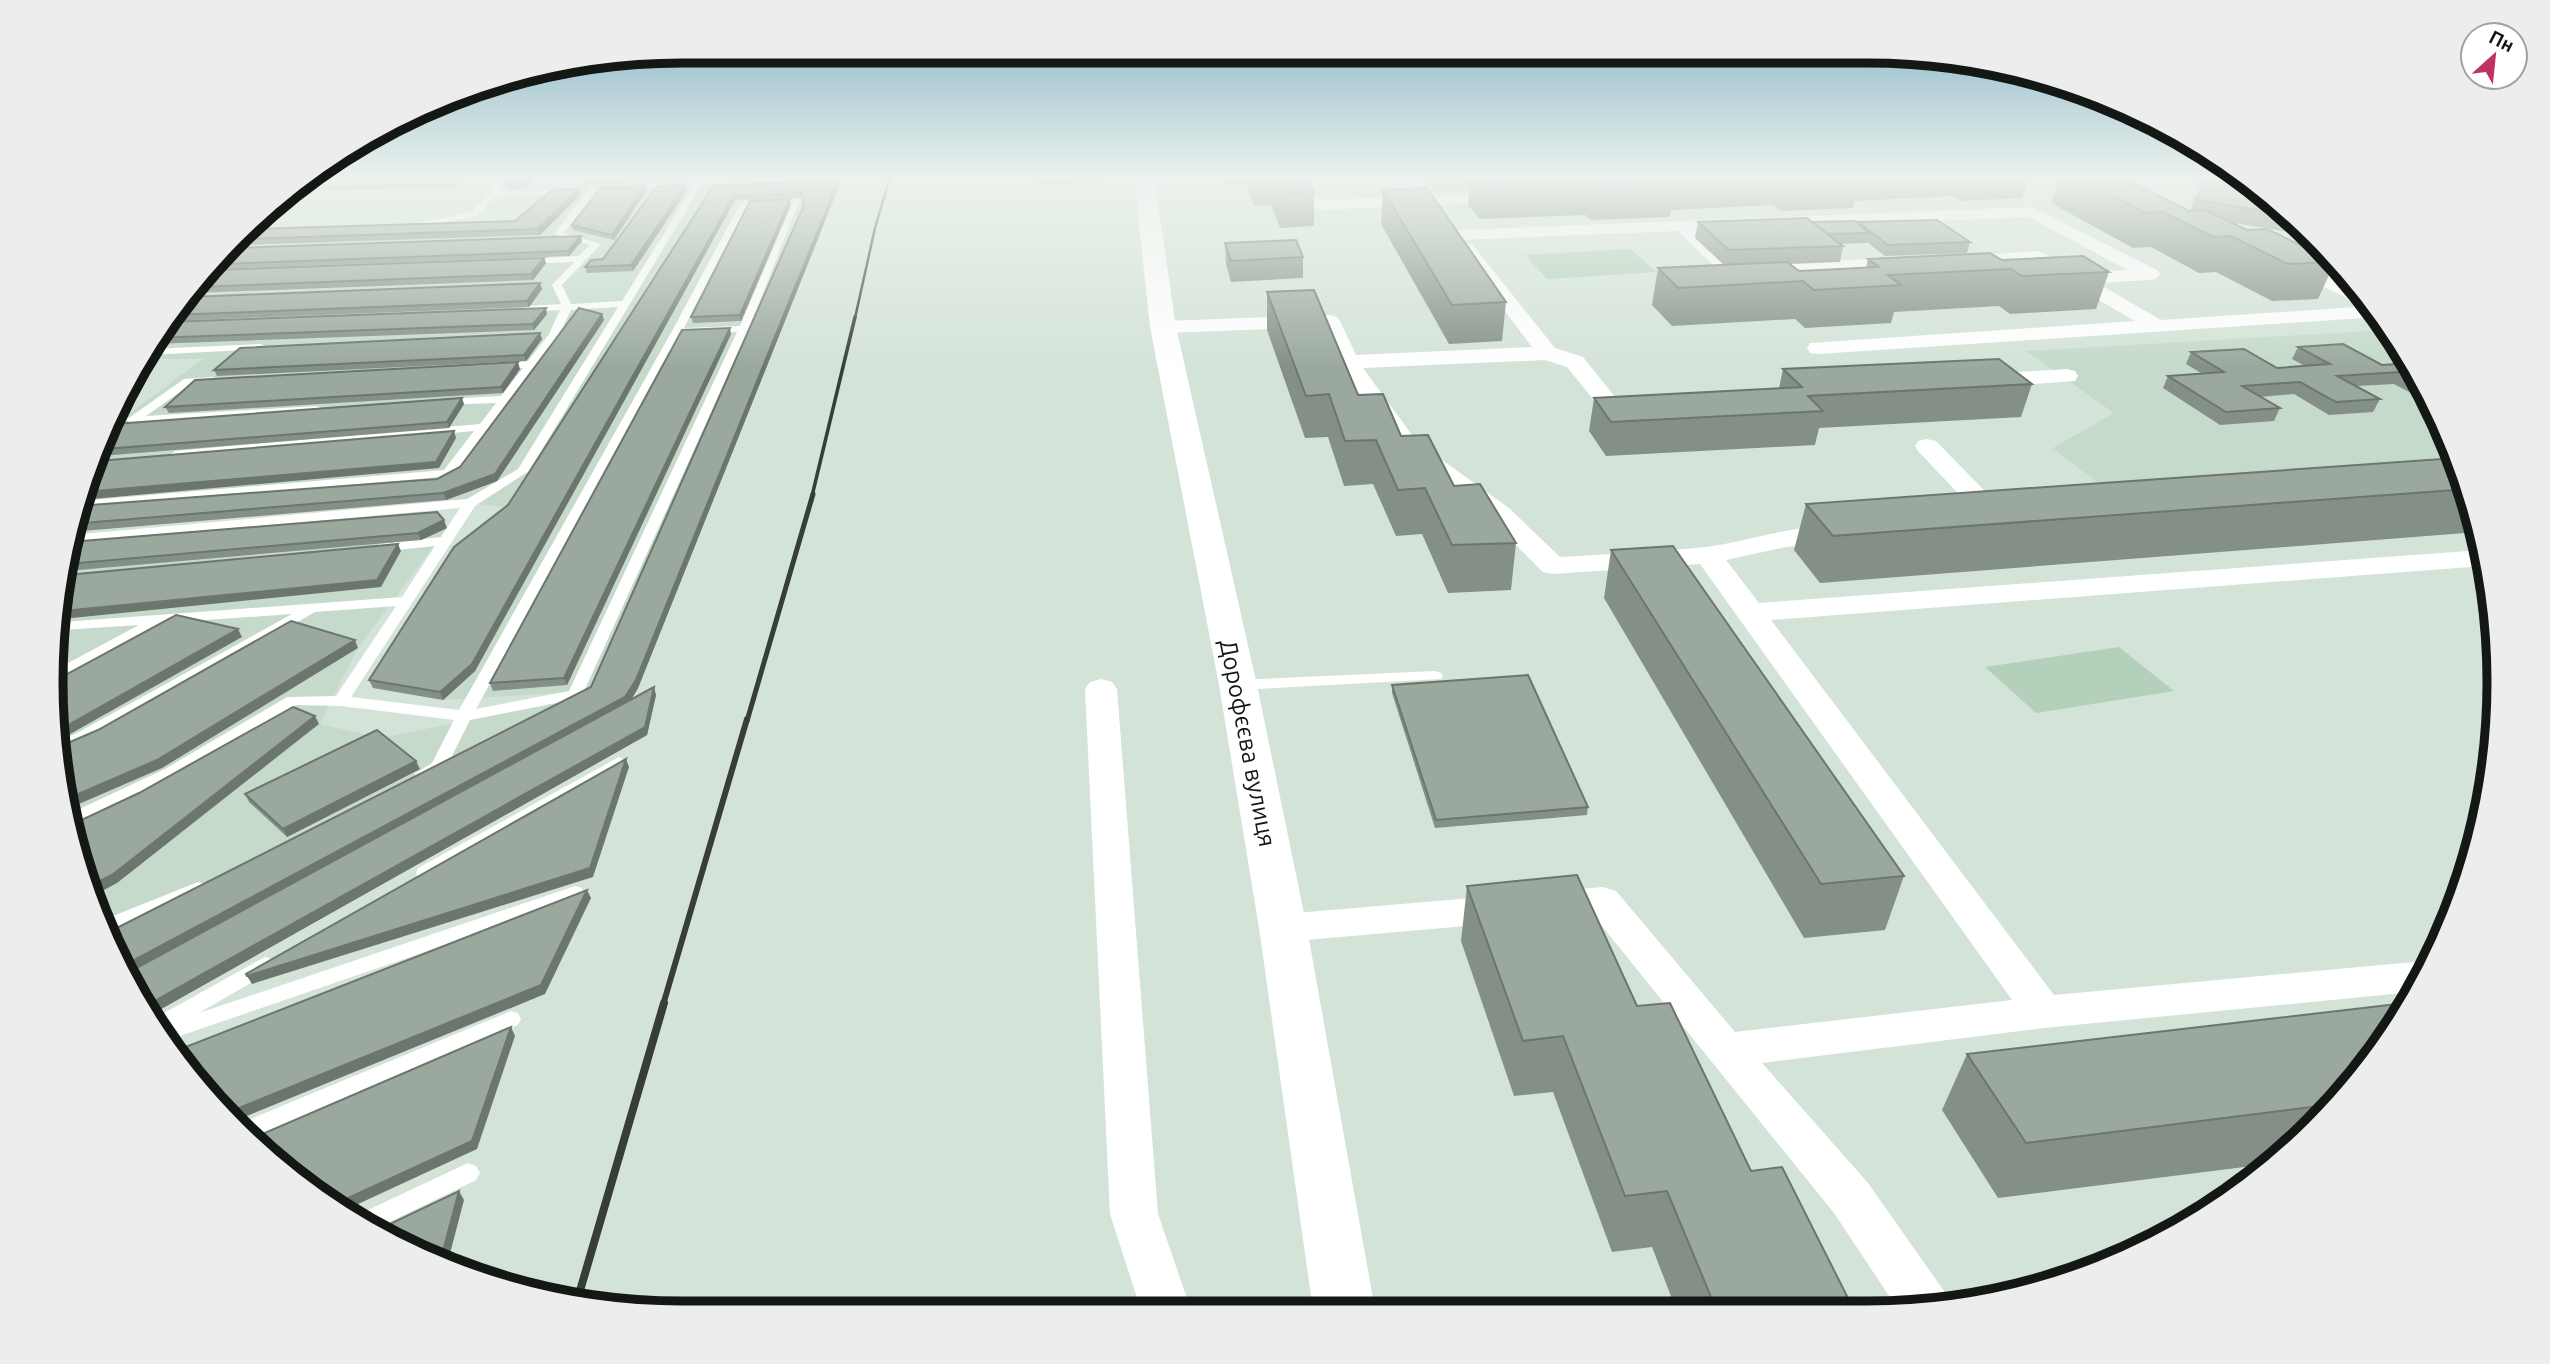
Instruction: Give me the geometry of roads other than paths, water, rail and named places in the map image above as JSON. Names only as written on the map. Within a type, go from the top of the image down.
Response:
[{"type":"street","name":"Дорофєєва вулиця","points":[[1152,241],[1163,327],[1238,685],[1283,928],[1343,1301]]},
{"type":"street","points":[[1460,241],[1547,353]]},
{"type":"street","points":[[1699,241],[1731,272],[2039,257],[2157,326]]},
{"type":"street","points":[[1969,241],[2001,258]]},
{"type":"street","points":[[2079,278],[2151,274],[2087,241]]},
{"type":"street","points":[[2269,257],[2294,265],[2347,290]]},
{"type":"street","points":[[1844,371],[1818,348],[2365,313]]},
{"type":"street","points":[[1163,327],[1330,321],[1348,362],[1408,447],[1500,514],[1553,566],[1708,555],[1786,539],[1867,534]]},
{"type":"street","points":[[1348,362],[1547,353],[1575,362],[1609,404],[1662,401]]},
{"type":"street","points":[[1957,382],[2067,376]]},
{"type":"street","points":[[1927,446],[2002,524]]},
{"type":"street","points":[[1975,526],[2029,522]]},
{"type":"street","points":[[1708,555],[2044,1012]]},
{"type":"street","points":[[1749,613],[2474,559]]},
{"type":"street","points":[[1101,689],[1134,1214],[1163,1301]]},
{"type":"street","points":[[1283,928],[1603,901],[1851,1198],[1920,1299]]},
{"type":"street","points":[[1726,1050],[2044,1012],[2412,977]]},
{"type":"lane","points":[[567,307],[557,285],[596,244],[583,241]]},
{"type":"lane","points":[[341,701],[470,503],[523,471],[665,241]]},
{"type":"lane","points":[[403,785],[439,766],[725,241]]},
{"type":"lane","points":[[78,817],[172,773],[293,700],[341,701],[464,716],[575,695],[744,329],[781,241]]},
{"type":"lane","points":[[510,261],[582,259]]},
{"type":"lane","points":[[547,283],[559,283]]},
{"type":"lane","points":[[513,310],[626,304]]},
{"type":"lane","points":[[90,504],[448,473],[554,334],[567,307]]},
{"type":"lane","points":[[677,331],[744,329]]},
{"type":"lane","points":[[540,335],[554,334]]},
{"type":"lane","points":[[159,351],[270,346]]},
{"type":"lane","points":[[490,366],[531,364]]},
{"type":"lane","points":[[229,379],[188,381],[132,420],[326,409]]},
{"type":"lane","points":[[422,403],[505,399]]},
{"type":"lane","points":[[167,456],[483,427]]},
{"type":"lane","points":[[80,538],[470,503]]},
{"type":"lane","points":[[364,549],[445,541]]},
{"type":"lane","points":[[66,626],[406,601]]},
{"type":"lane","points":[[66,744],[314,607]]},
{"type":"lane","points":[[63,674],[162,618]]},
{"type":"lane","points":[[1238,685],[1435,676]]},
{"type":"lane","points":[[414,879],[619,762]]},
{"type":"lane","points":[[112,924],[220,880]]},
{"type":"lane","points":[[170,1031],[575,893]]},
{"type":"lane","points":[[165,1022],[282,955]]},
{"type":"lane","points":[[253,1128],[510,1019]]},
{"type":"lane","points":[[372,1218],[468,1173]]},
{"type":"railway","points":[[855,318],[872,241]]},
{"type":"railway","points":[[812,496],[855,317]]},
{"type":"railway","points":[[747,721],[813,494]]},
{"type":"railway","points":[[663,1005],[747,719]]},
{"type":"railway","points":[[580,1292],[664,1003]]}]
